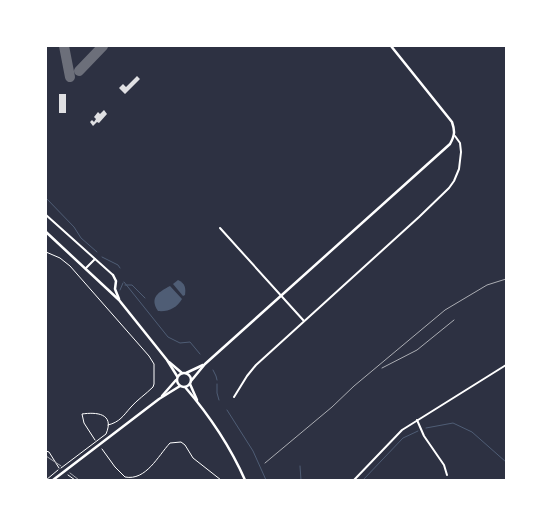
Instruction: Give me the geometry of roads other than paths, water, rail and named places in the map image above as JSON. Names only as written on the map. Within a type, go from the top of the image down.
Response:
[{"type":"main road","points":[[185,387],[205,364],[446,147],[455,136],[455,129],[452,122],[391,46]]},
{"type":"main road","points":[[46,232],[119,300],[167,360],[177,378],[177,383],[180,386]]},
{"type":"main road","points":[[114,274],[116,281],[115,289],[119,300]]},
{"type":"main road","points":[[167,360],[188,375],[198,402]]},
{"type":"main road","points":[[160,399],[177,378],[184,373],[205,364]]},
{"type":"main road","points":[[53,480],[160,399],[180,386],[185,387],[198,402],[224,440],[245,480]]},
{"type":"street","points":[[234,397],[252,369],[449,188],[454,181],[460,163],[461,146],[455,136]]},
{"type":"street","points":[[46,216],[114,274]]},
{"type":"street","points":[[220,228],[304,321]]},
{"type":"street","points":[[86,268],[95,259]]},
{"type":"street","points":[[354,480],[402,430],[506,365]]},
{"type":"street","points":[[417,420],[424,436],[444,465],[447,475]]},
{"type":"lane","points":[[46,451],[49,452],[59,468]]},
{"type":"lane","points":[[68,475],[75,480]]},
{"type":"water","points":[[178,280],[184,286],[185,295],[183,296],[173,284]]},
{"type":"water","points":[[170,286],[182,299],[178,305],[172,309],[158,311],[155,306],[156,296],[162,290]]},
{"type":"waterway","points":[[46,198],[74,227],[81,238],[97,252]]},
{"type":"waterway","points":[[102,257],[118,265],[120,268]]},
{"type":"waterway","points":[[124,282],[168,337],[180,343],[190,342],[200,354]]},
{"type":"waterway","points":[[120,290],[123,283]]},
{"type":"waterway","points":[[125,285],[132,285],[145,298]]},
{"type":"waterway","points":[[213,370],[217,380]]},
{"type":"waterway","points":[[217,384],[219,400]]},
{"type":"waterway","points":[[227,410],[253,451],[266,480]]},
{"type":"waterway","points":[[426,428],[453,423],[472,432],[506,462]]},
{"type":"waterway","points":[[363,480],[403,438],[418,431]]},
{"type":"waterway","points":[[300,466],[301,480]]},
{"type":"railway","points":[[265,463],[445,310],[487,285],[506,279]]},
{"type":"railway","points":[[382,368],[417,350],[454,320]]},
{"type":"railway","points":[[46,456],[61,466]]},
{"type":"railway","points":[[70,473],[79,480]]}]
